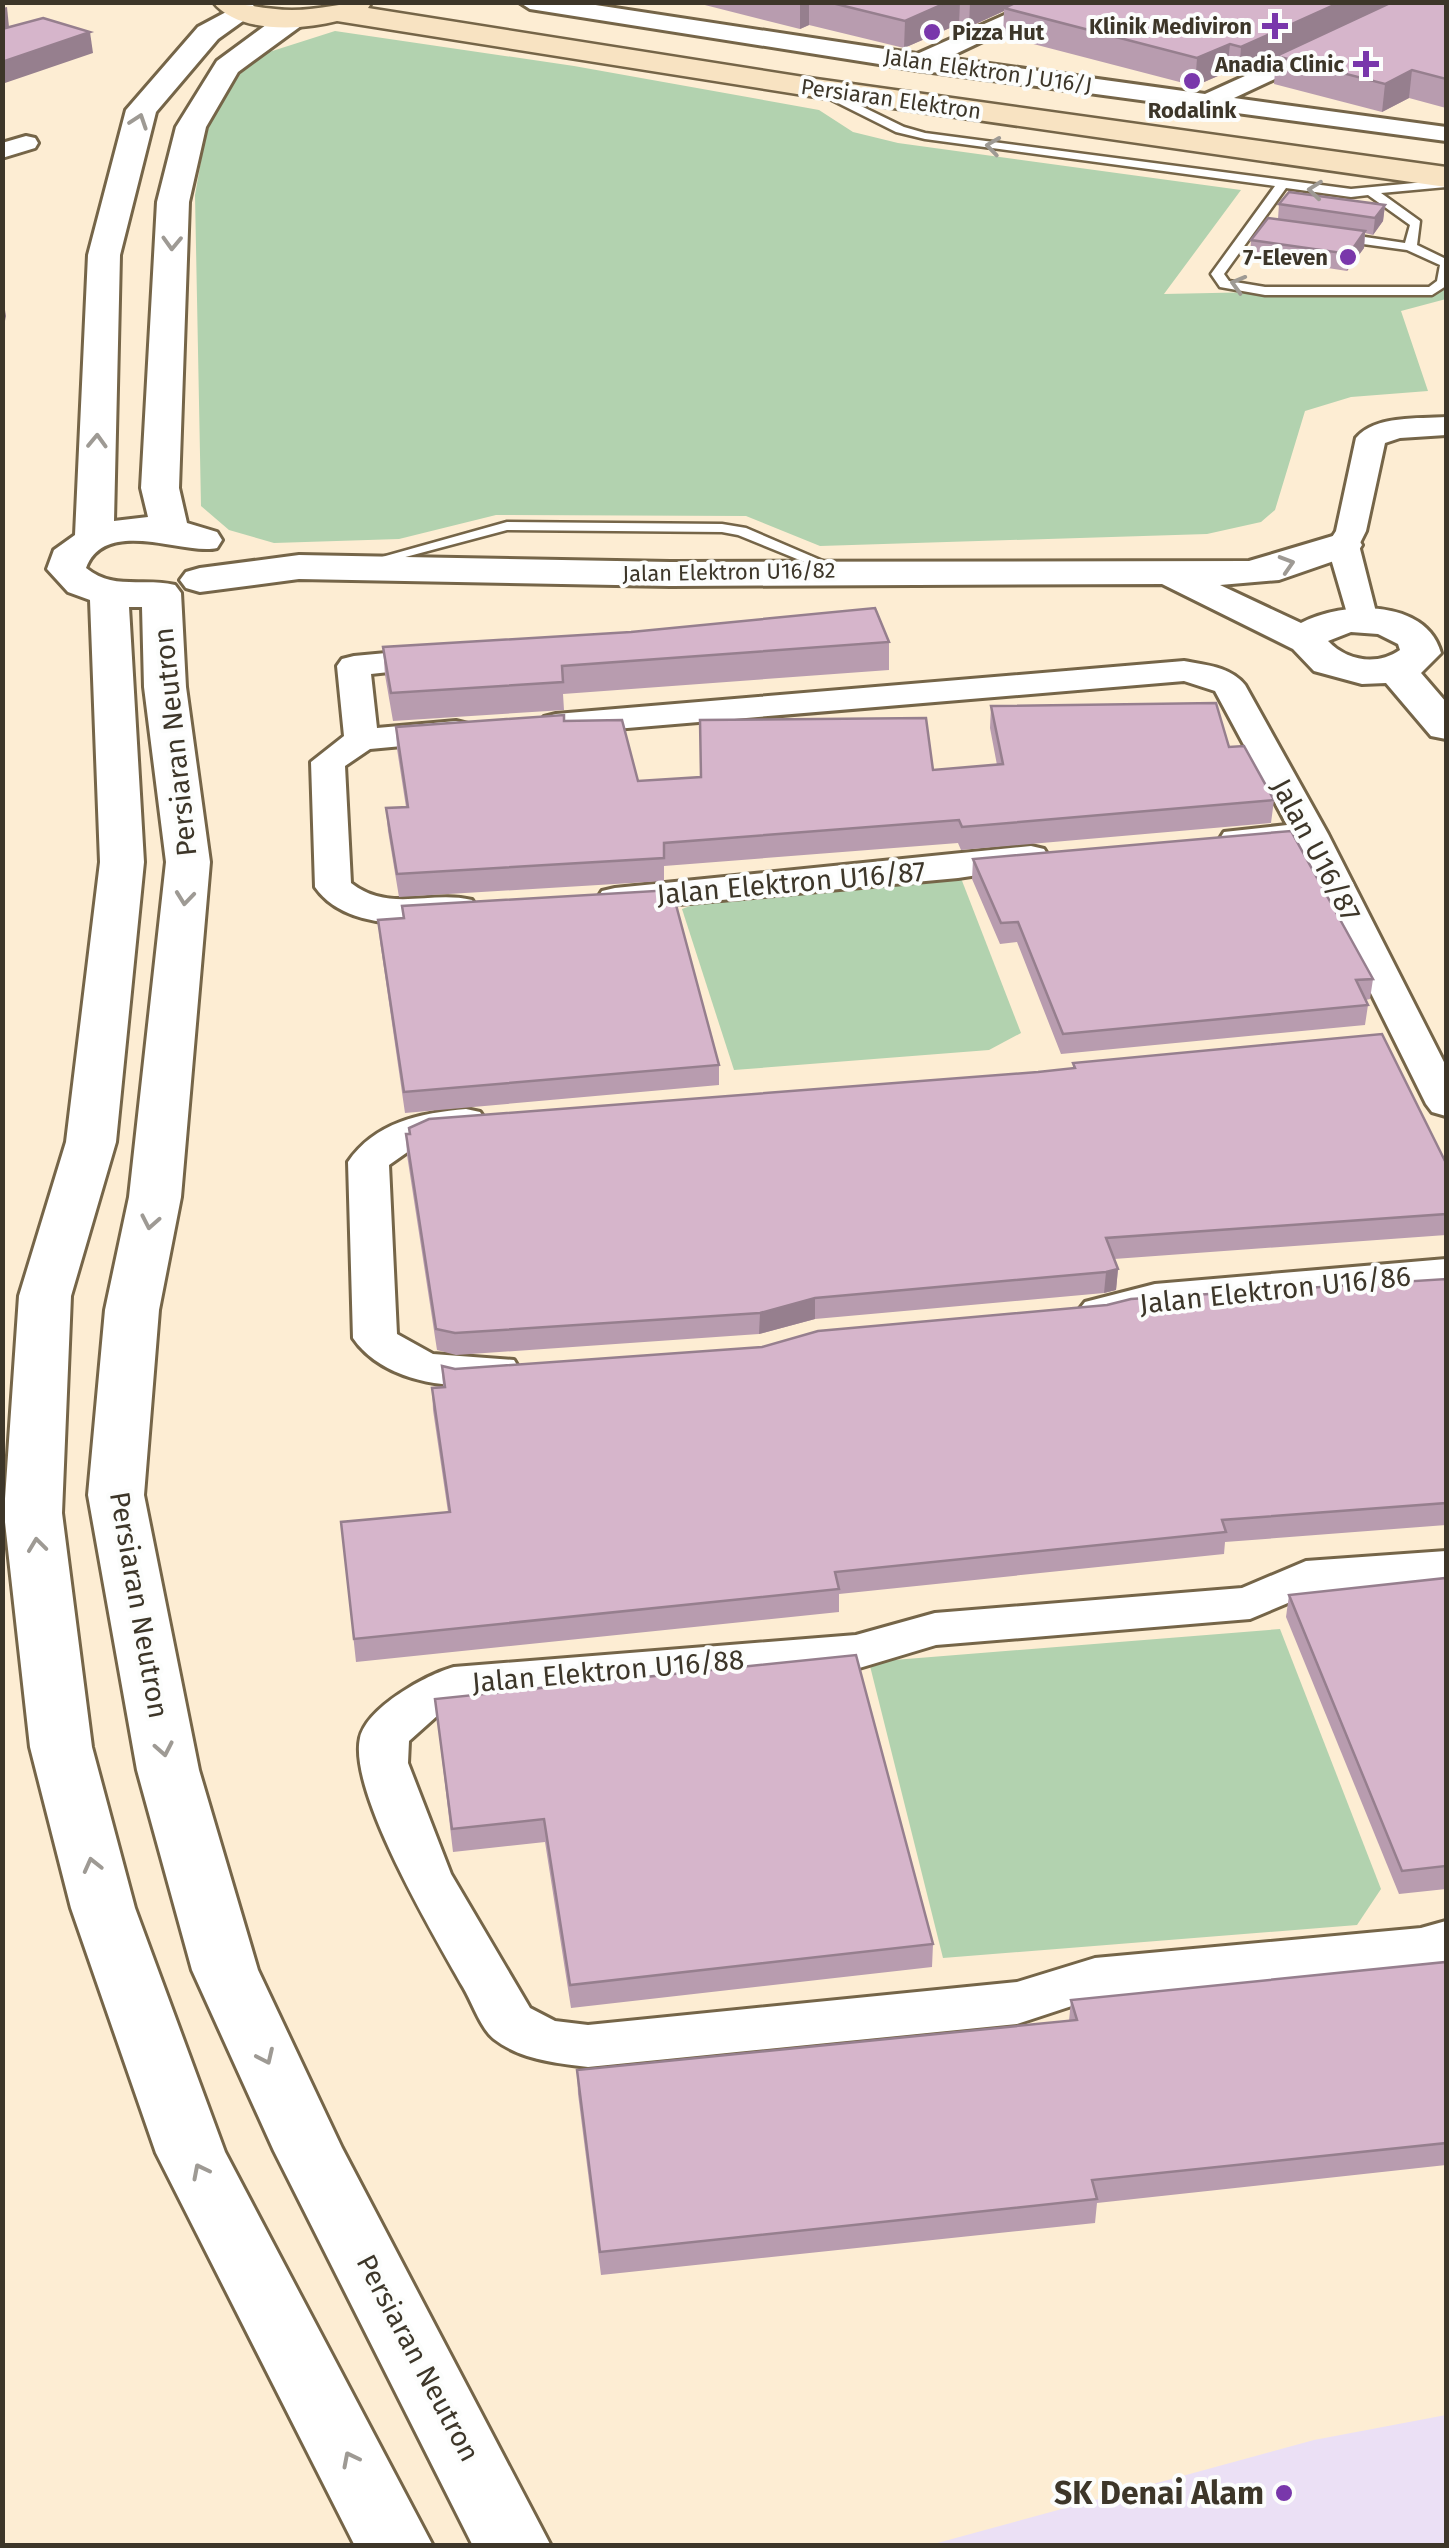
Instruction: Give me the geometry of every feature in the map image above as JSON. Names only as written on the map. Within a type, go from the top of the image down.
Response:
[{"type":"main road","name":"Persiaran Elektron","points":[[400,2],[909,73],[1446,159]]},
{"type":"main road","name":"Persiaran Elektron","points":[[235,7],[295,17],[347,7],[816,88],[1446,180]]},
{"type":"street","name":"Jalan Elektron J U16/J","points":[[530,2],[909,73],[1209,101],[1446,134]]},
{"type":"street","points":[[656,23],[699,2]]},
{"type":"street","points":[[909,73],[1054,2]]},
{"type":"street","points":[[1209,101],[1428,2]]},
{"type":"street","name":"Persiaran Neutron","points":[[235,7],[208,32],[141,110],[104,255],[156,571],[165,687],[188,862],[155,1197],[132,1310],[116,1495],[168,1770],[225,1970],[309,2152],[513,2546]]},
{"type":"street","points":[[170,530],[160,488],[174,202],[191,127],[227,66],[295,17]]},
{"type":"street","points":[[1421,657],[1362,670],[1319,657],[1332,628],[1343,545],[1351,531],[1370,438],[1396,429],[1446,426]]},
{"type":"street","points":[[131,530],[170,530],[191,534],[156,571],[131,530]]},
{"type":"street","name":"Jalan Elektron U16/82","points":[[156,571],[299,567],[670,574],[1249,573],[1279,568],[1343,545]]},
{"type":"street","name":"Persiaran Neutron","points":[[156,571],[91,1142],[45,1296],[33,1513],[61,1747],[103,1908],[191,2153],[395,2546]]},
{"type":"street","points":[[1159,574],[1332,628],[1408,631],[1418,638],[1446,727]]},
{"type":"street","points":[[362,740],[356,664],[477,656]]},
{"type":"street","name":"Jalan U16/87","points":[[650,718],[1184,671],[1208,675],[1228,684],[1310,834],[1411,1035]]},
{"type":"street","points":[[489,906],[394,912],[350,903],[333,887],[328,762],[362,740],[650,718],[641,682]]},
{"type":"street","points":[[1195,844],[1310,834]]},
{"type":"street","name":"Jalan Elektron U16/87","points":[[584,901],[958,868],[984,861],[1061,854]]},
{"type":"street","points":[[1411,1035],[1446,1104]]},
{"type":"street","points":[[498,1119],[422,1124],[392,1138],[368,1162],[375,1338],[389,1352],[424,1368],[456,1373],[533,1368]]},
{"type":"street","name":"Jalan Elektron U16/86","points":[[1066,1314],[1155,1298],[1446,1272]]},
{"type":"street","name":"Jalan Elektron U16/88","points":[[1446,1567],[1306,1577],[1250,1603],[935,1629],[856,1652],[454,1684],[430,1694],[385,1735],[383,1763],[426,1876],[511,2023],[546,2041],[588,2046],[1017,2003],[1095,1978],[1421,1948],[1446,1941]]},
{"type":"lane","points":[[816,88],[900,130],[925,136],[1351,193],[1446,180]]},
{"type":"lane","points":[[1280,186],[1218,274],[1225,284],[1265,291],[1432,291],[1443,282],[1446,264],[1410,247],[1332,236]]},
{"type":"lane","points":[[1370,191],[1416,224],[1410,247]]},
{"type":"lane","points":[[1253,224],[1273,227]]},
{"type":"shaded area","name":"SK Denai Alam","points":[[1446,2415],[1446,2545],[930,2545],[1314,2440]]},
{"type":"green space","points":[[335,31],[574,66],[819,110],[853,132],[898,143],[1241,190],[1164,294],[1446,288],[1446,299],[1401,311],[1428,391],[1351,397],[1305,411],[1275,510],[1261,522],[1207,534],[820,546],[746,516],[496,515],[399,539],[274,543],[229,530],[201,506],[195,195],[208,121],[240,74],[266,53]]},
{"type":"green space","points":[[959,873],[1021,1033],[989,1050],[734,1070],[682,909],[709,899]]},
{"type":"green space","points":[[1280,1629],[1381,1889],[1357,1925],[943,1958],[869,1662]]},
{"type":"building","points":[[828,2],[948,2],[905,21]]},
{"type":"building","points":[[1017,2],[1341,2],[1241,47],[1230,44],[1197,58],[1004,8]]},
{"type":"building","points":[[1392,2],[1446,2],[1446,79],[1412,70],[1385,84],[1276,56]]},
{"type":"building","points":[[43,18],[90,32],[2,62],[2,29]]},
{"type":"building","points":[[1289,192],[1385,205],[1375,218],[1279,204]]},
{"type":"building","points":[[1268,218],[1365,231],[1349,254],[1251,240]]},
{"type":"building","points":[[875,608],[889,642],[562,666],[563,682],[391,693],[383,647],[631,632]]},
{"type":"building","points":[[1216,703],[1229,747],[1244,746],[1274,800],[962,827],[959,820],[664,843],[664,858],[397,874],[386,808],[408,807],[396,727],[564,715],[564,721],[622,720],[638,781],[701,777],[700,720],[926,718],[933,770],[1003,764],[991,706]]},
{"type":"building","points":[[1291,831],[1373,979],[1356,980],[1368,1005],[1063,1034],[1018,922],[1001,923],[973,859]]},
{"type":"building","points":[[672,890],[719,1065],[404,1092],[378,920],[404,918],[402,906]]},
{"type":"building","points":[[1382,1034],[1446,1163],[1446,1214],[1106,1238],[1118,1269],[815,1298],[760,1313],[455,1333],[436,1329],[406,1134],[410,1134],[409,1128],[429,1119],[1038,1072],[1075,1068],[1073,1063]]},
{"type":"building","points":[[1446,1279],[1446,1503],[1222,1520],[1226,1532],[835,1572],[839,1589],[354,1639],[341,1522],[450,1512],[432,1388],[445,1387],[442,1366],[455,1369],[762,1347],[818,1331],[1107,1305],[1131,1299]]},
{"type":"building","points":[[1446,1578],[1446,1866],[1402,1871],[1289,1595]]},
{"type":"building","points":[[856,1655],[933,1944],[570,1985],[544,1819],[452,1829],[435,1699]]},
{"type":"building","points":[[1446,1962],[1446,2143],[1092,2180],[1097,2199],[600,2252],[577,2070],[1077,2020],[1071,2000]]},
{"type":"place","name":"Klinik Mediviron","points":[[1275,26]]},
{"type":"place","name":"Pizza Hut","points":[[932,32]]},
{"type":"place","name":"Anadia Clinic","points":[[1366,64]]},
{"type":"place","name":"Rodalink","points":[[1192,81]]},
{"type":"place","name":"7-Eleven","points":[[1348,257]]},
{"type":"place","name":"SK Denai Alam","points":[[1284,2493]]}]
